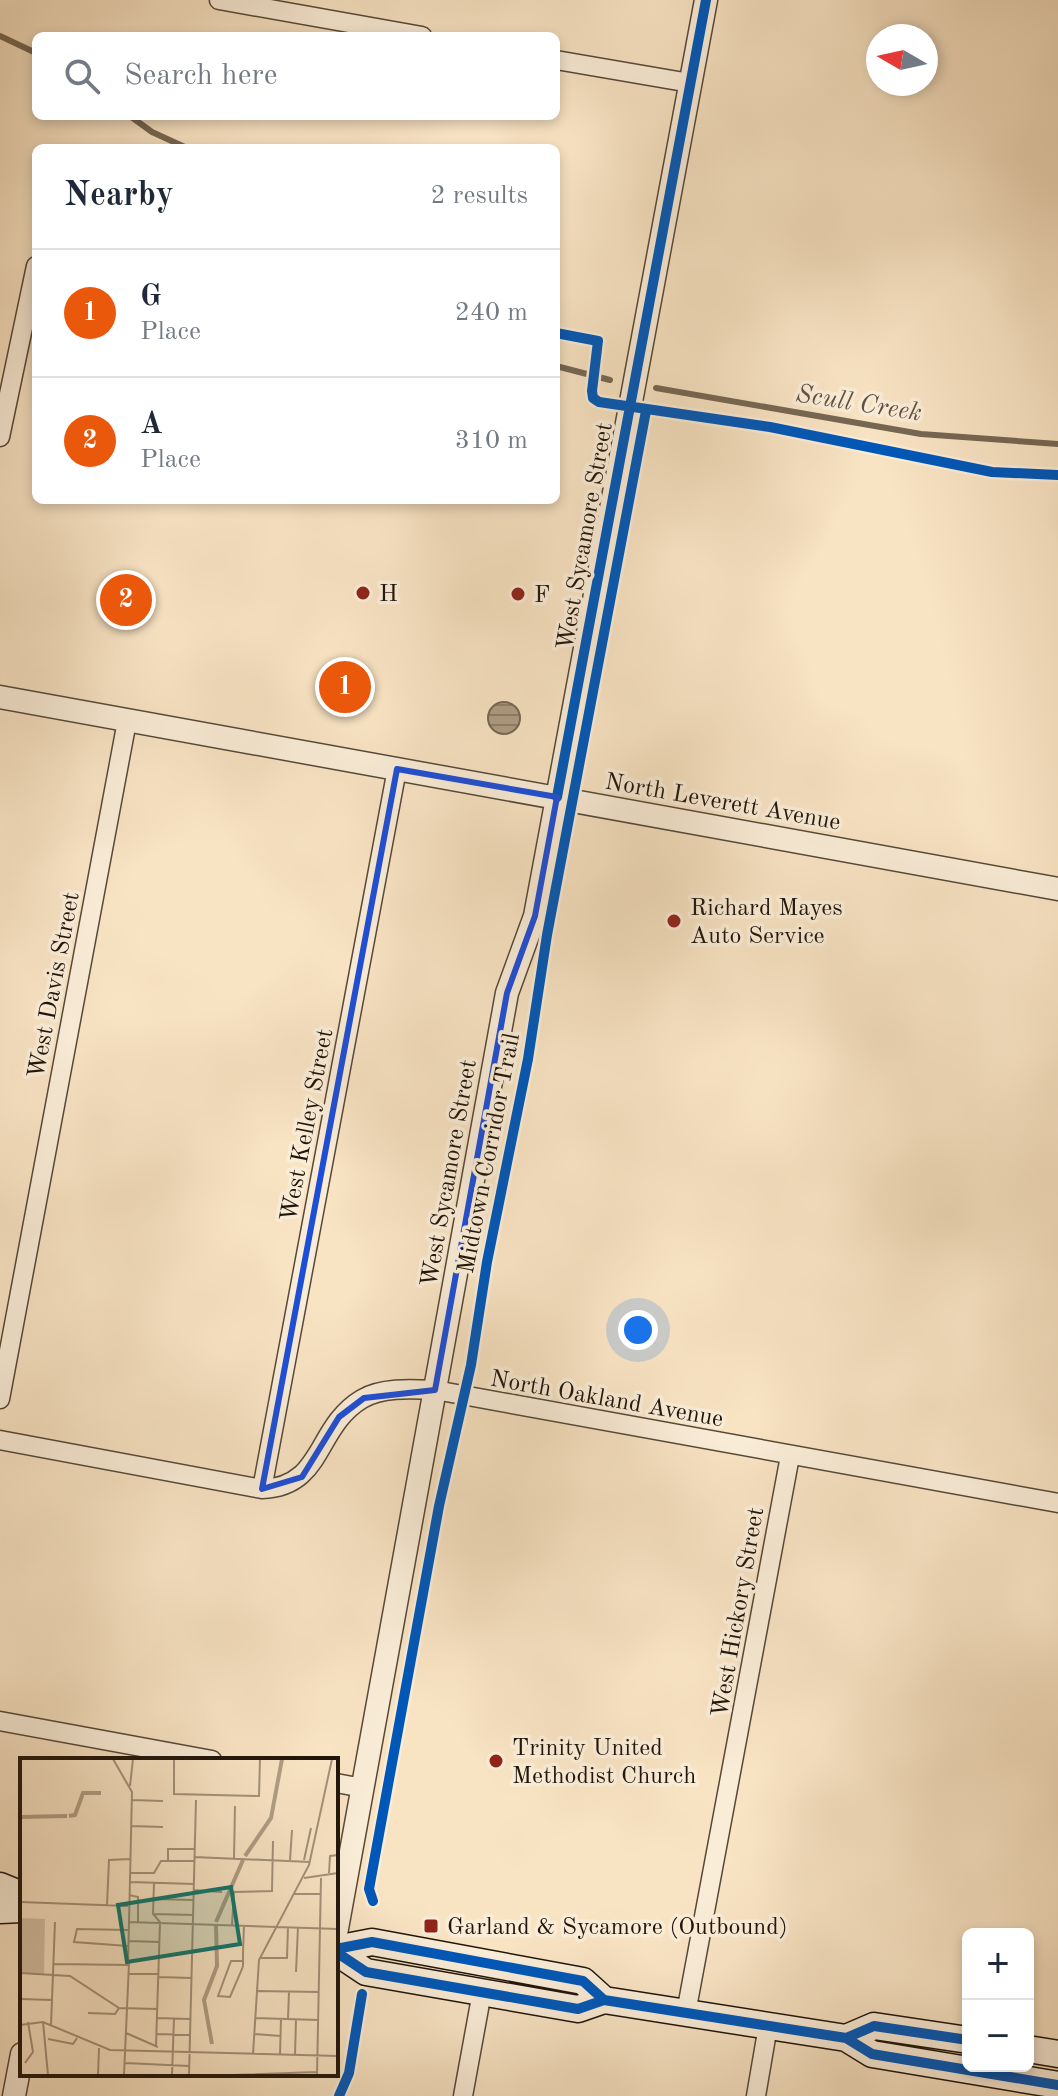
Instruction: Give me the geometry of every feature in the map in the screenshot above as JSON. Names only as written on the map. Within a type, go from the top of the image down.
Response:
[{"type":"main road","points":[[0,1886],[20,1894]]},
{"type":"main road","points":[[0,1910],[20,1909]]},
{"type":"main road","points":[[338,1950],[372,1942],[583,1981],[604,2000]]},
{"type":"main road","points":[[338,1951],[366,1972],[578,2009],[604,2000],[846,2038],[872,2054],[1058,2085]]},
{"type":"main road","points":[[846,2038],[874,2026],[962,2039]]},
{"type":"main road","points":[[1034,2050],[1058,2054]]},
{"type":"street","points":[[219,0],[399,32]]},
{"type":"street","name":"West Sycamore Street","points":[[338,1923],[507,993],[535,916],[706,0]]},
{"type":"street","points":[[560,61],[690,83]]},
{"type":"street","points":[[0,437],[32,285]]},
{"type":"street","name":"North Leverett Avenue","points":[[0,697],[1058,889]]},
{"type":"street","name":"West Davis Street","points":[[0,1399],[127,721]]},
{"type":"street","name":"West Kelley Street","points":[[262,1489],[397,769]]},
{"type":"street","name":"North Oakland Avenue","points":[[0,1440],[262,1489],[280,1488],[302,1477],[339,1417],[364,1398],[402,1389],[435,1390],[1058,1503]]},
{"type":"street","name":"West Hickory Street","points":[[686,2013],[790,1456]]},
{"type":"street","points":[[0,1721],[201,1758]]},
{"type":"street","points":[[338,1783],[363,1788]]},
{"type":"street","points":[[463,2096],[482,1992]]},
{"type":"street","points":[[756,2096],[768,2026]]},
{"type":"street","points":[[14,2096],[20,2064]]},
{"type":"highlighted area","points":[[397,769],[557,797],[535,916],[507,993],[435,1390],[364,1398],[339,1417],[302,1477],[262,1489]]},
{"type":"shaded area","points":[[504,702],[515,707],[520,718],[515,729],[504,734],[493,729],[488,718],[493,707]]},
{"type":"waterway","name":"Scull Creek","points":[[0,36],[32,51]]},
{"type":"waterway","name":"Scull Creek","points":[[136,120],[178,144]]},
{"type":"waterway","name":"Scull Creek","points":[[560,367],[610,380]]},
{"type":"waterway","name":"Scull Creek","points":[[656,388],[921,434],[1058,444]]},
{"type":"cycle path","points":[[557,797],[706,0]]},
{"type":"cycle path","points":[[560,334],[598,341],[592,391],[593,398],[599,402],[770,427],[992,472],[1058,475]]},
{"type":"cycle path","name":"Midtown Corridor Trail","points":[[373,1901],[369,1889],[439,1506],[471,1365],[487,1262],[528,1059],[547,935],[646,411]]},
{"type":"cycle path","points":[[338,1949],[372,1942],[583,1981],[604,2000]]},
{"type":"cycle path","points":[[338,1953],[366,1972],[578,2009],[604,2000],[846,2038],[872,2054],[1058,2085]]},
{"type":"cycle path","points":[[339,2096],[349,2073],[362,1994]]},
{"type":"cycle path","points":[[846,2038],[874,2026],[962,2039]]},
{"type":"place","name":"H","points":[[363,593]]},
{"type":"place","name":"F","points":[[518,594]]},
{"type":"place","name":"A","points":[[126,600]]},
{"type":"place","name":"G","points":[[345,687]]},
{"type":"place","name":"Richard Mayes Auto Service","points":[[674,921]]},
{"type":"place","name":"Trinity United Methodist Church","points":[[496,1761]]},
{"type":"place","name":"Garland & Sycamore (Outbound)","points":[[431,1926]]}]
